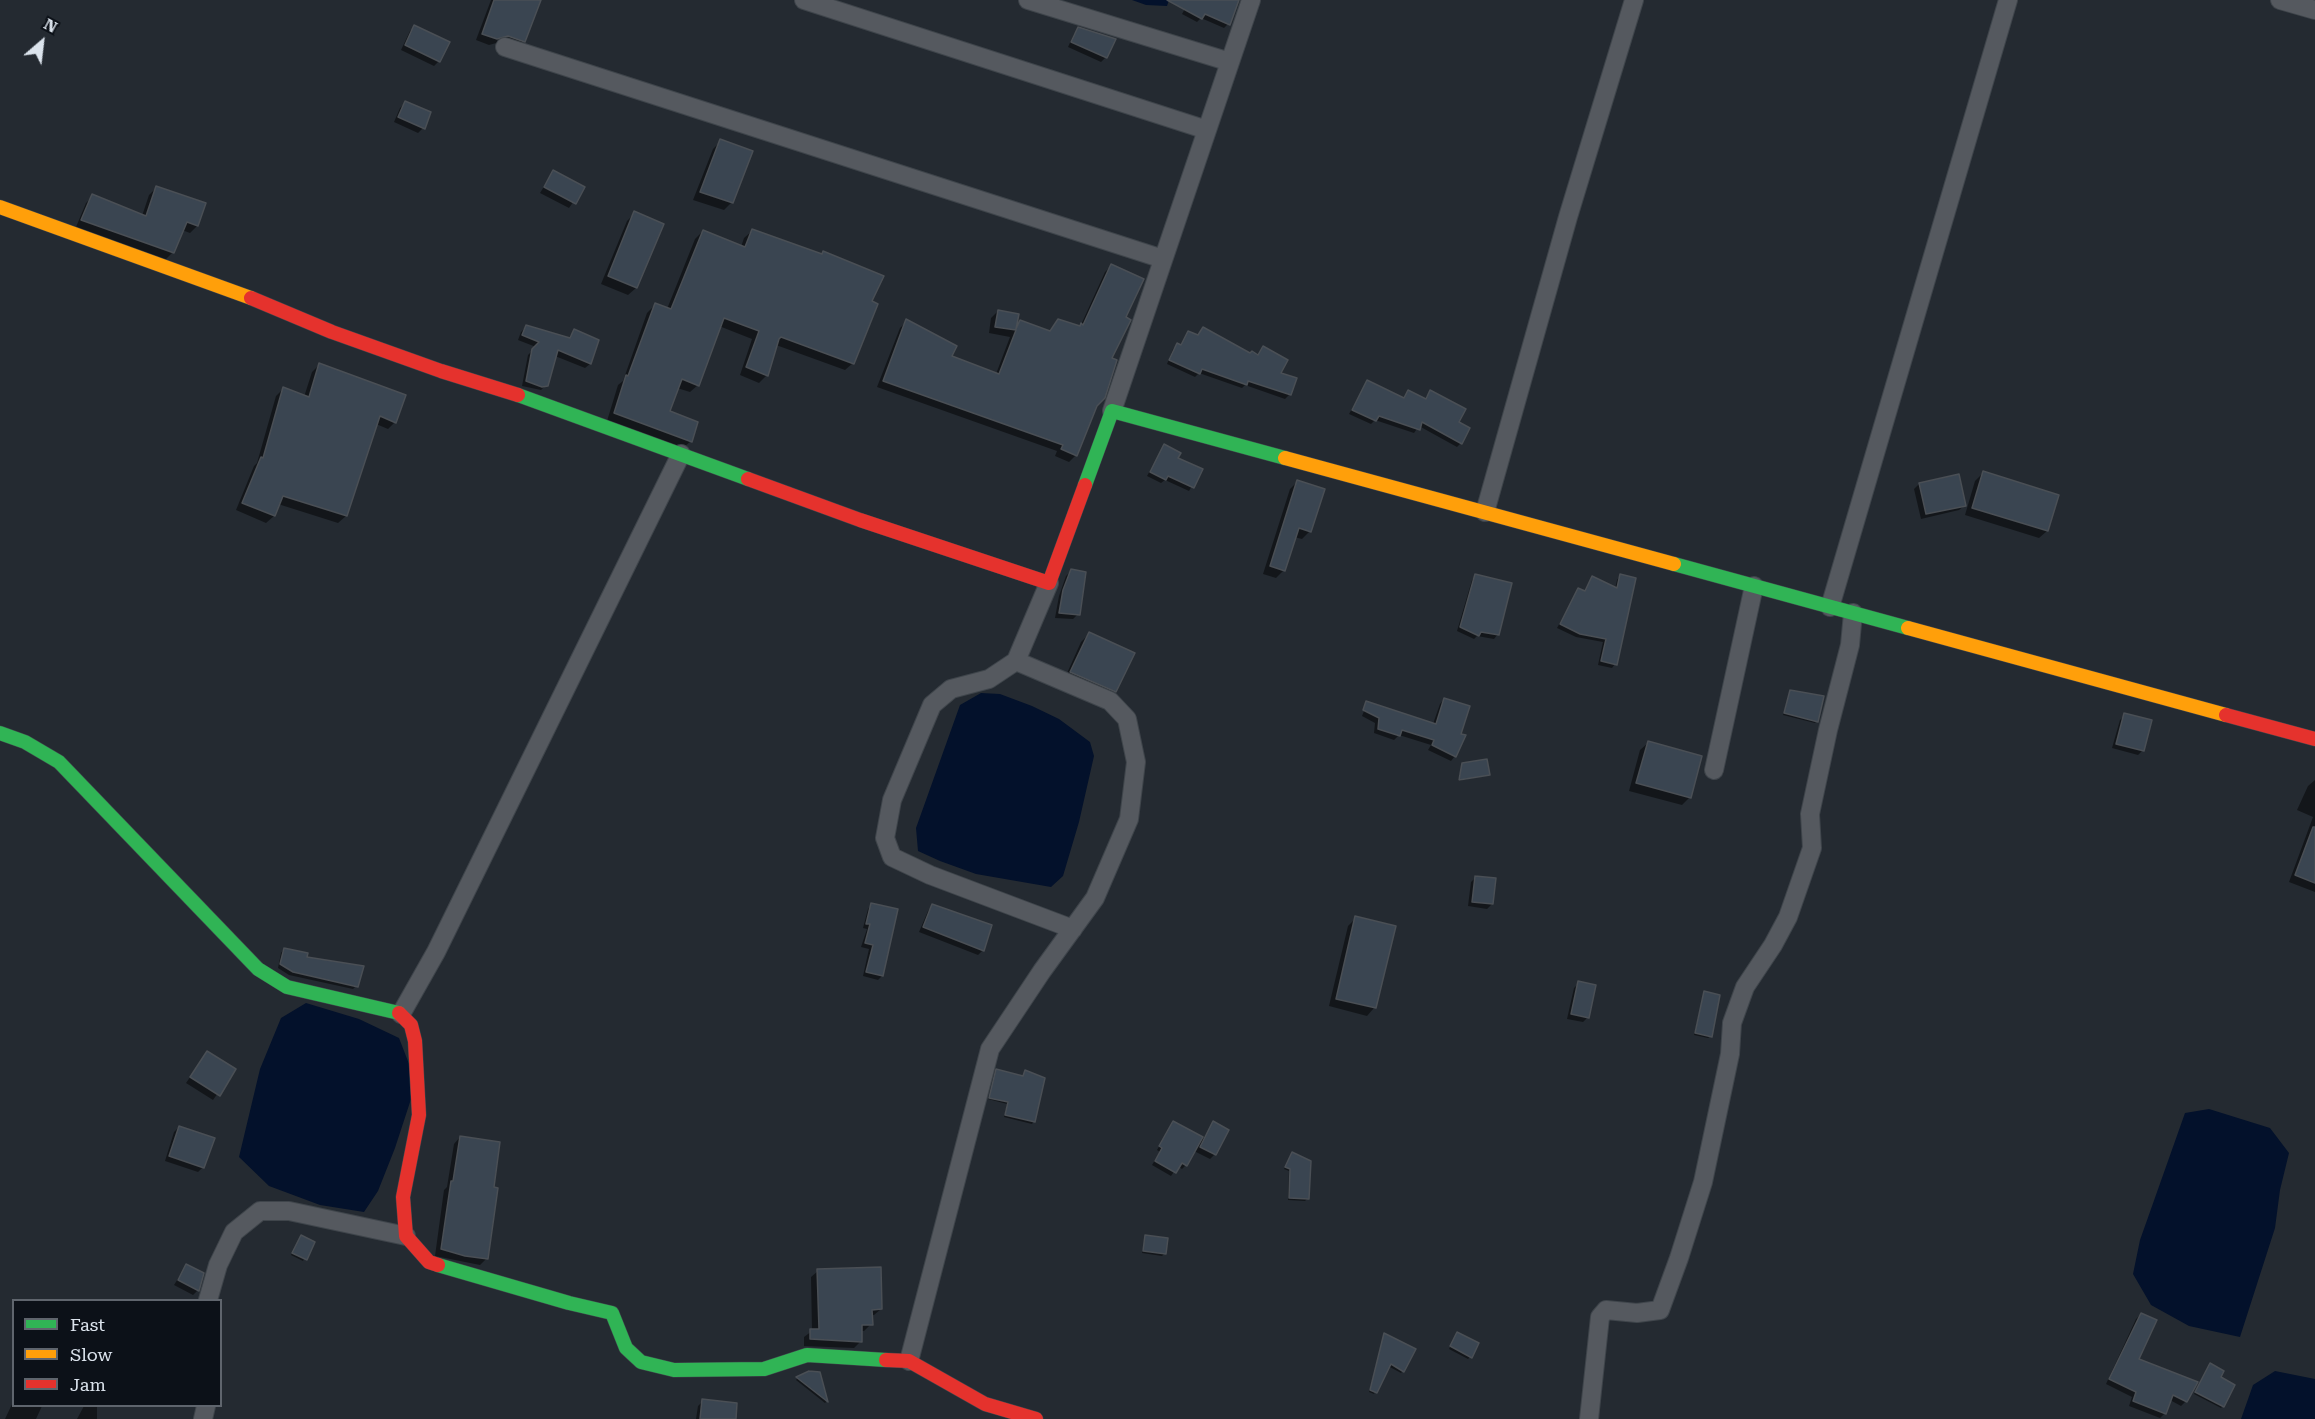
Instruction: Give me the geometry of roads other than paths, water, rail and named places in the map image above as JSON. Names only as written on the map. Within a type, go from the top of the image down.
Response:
[{"type":"street","points":[[804,0],[1207,130]]},
{"type":"street","points":[[1028,0],[1230,62]]},
{"type":"street","points":[[1072,929],[930,875],[892,857],[885,838],[892,800],[932,705],[951,688],[989,679],[1016,661],[1049,583],[1112,411],[1251,0]]},
{"type":"street","points":[[1485,512],[1568,217],[1634,0]]},
{"type":"street","points":[[1830,606],[2008,0]]},
{"type":"street","points":[[2280,0],[2315,10]]},
{"type":"street","points":[[505,47],[1163,259]]},
{"type":"street","points":[[0,207],[253,299],[332,332],[441,371],[530,399],[860,520],[1049,583]]},
{"type":"street","points":[[1112,411],[2315,740]]},
{"type":"street","points":[[401,1014],[436,952],[681,454]]},
{"type":"street","points":[[1713,770],[1754,586]]},
{"type":"street","points":[[1589,1419],[1600,1317],[1606,1310],[1637,1313],[1660,1310],[1679,1258],[1703,1182],[1730,1054],[1732,1023],[1745,987],[1773,945],[1788,917],[1812,848],[1810,814],[1828,730],[1850,645],[1853,613]]},
{"type":"street","points":[[909,1360],[990,1048],[1095,898],[1129,819],[1136,762],[1128,719],[1110,701],[1016,661]]},
{"type":"street","points":[[0,733],[25,742],[59,762],[258,969],[287,987],[401,1014],[411,1025],[415,1041],[419,1115],[403,1197],[406,1236]]},
{"type":"street","points":[[208,1299],[218,1265],[234,1232],[260,1211],[289,1211],[406,1236],[429,1262],[569,1303],[612,1313],[626,1348],[640,1362],[674,1370],[764,1369],[807,1355],[909,1360],[983,1412],[1036,1419]]},
{"type":"water","points":[[1132,0],[1169,0],[1167,6],[1146,5]]},
{"type":"water","points":[[981,693],[1000,694],[1032,706],[1059,719],[1090,742],[1094,756],[1079,822],[1063,876],[1051,887],[976,874],[918,851],[916,828],[960,705]]},
{"type":"water","points":[[306,1003],[359,1019],[399,1038],[411,1069],[412,1096],[395,1148],[378,1191],[364,1212],[320,1205],[269,1186],[239,1157],[260,1069],[281,1018]]},
{"type":"water","points":[[2209,1109],[2270,1128],[2289,1153],[2280,1190],[2275,1228],[2240,1337],[2189,1326],[2151,1305],[2133,1274],[2140,1240],[2185,1113]]},
{"type":"water","points":[[2275,1371],[2315,1379],[2315,1419],[2241,1419],[2253,1385]]}]
